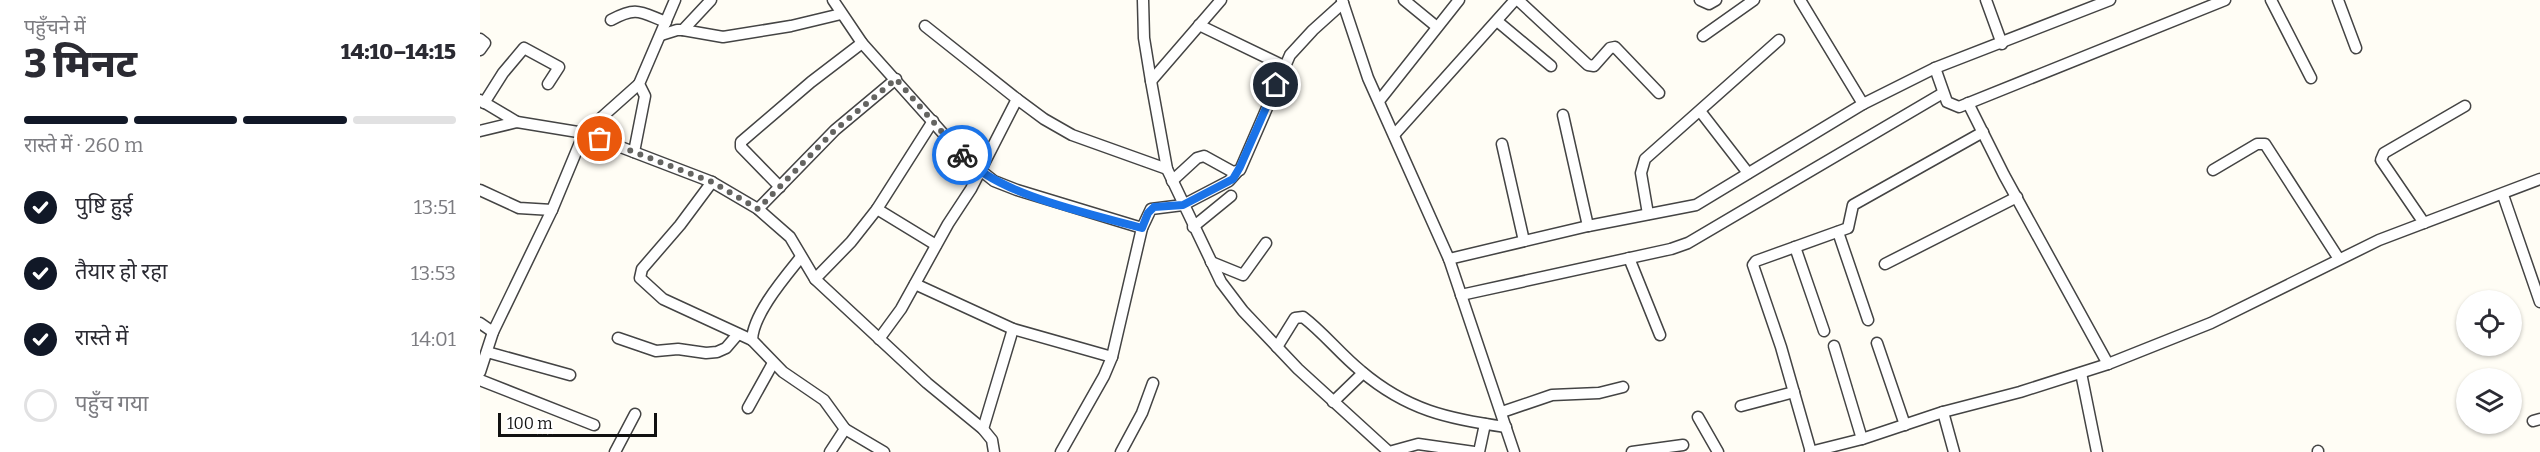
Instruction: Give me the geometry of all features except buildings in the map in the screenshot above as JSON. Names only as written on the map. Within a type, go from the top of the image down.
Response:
[{"type":"street","points":[[480,372],[493,332],[552,210],[584,133],[639,84],[675,0]]},
{"type":"street","points":[[683,30],[711,0]]},
{"type":"street","points":[[833,0],[862,43],[980,171],[994,181],[1017,190],[1142,228]]},
{"type":"street","points":[[1143,0],[1144,38],[1150,81],[1167,169],[1193,227],[1230,295],[1277,347],[1333,402],[1389,452],[1418,444],[1474,452]]},
{"type":"street","points":[[1150,81],[1221,0]]},
{"type":"street","points":[[1404,0],[1437,27]]},
{"type":"street","points":[[1379,101],[1459,0]]},
{"type":"street","points":[[1394,135],[1516,0],[1588,65],[1594,66],[1614,47],[1659,93]]},
{"type":"street","points":[[1700,0],[1709,4],[1716,0]]},
{"type":"street","points":[[1703,36],[1754,0]]},
{"type":"street","points":[[1800,0],[1863,104]]},
{"type":"street","points":[[1986,0],[2002,44]]},
{"type":"street","points":[[1449,260],[1588,226],[1696,205],[1863,104],[1935,68],[2002,44],[2110,0]]},
{"type":"street","points":[[1935,68],[1947,102],[1954,106],[1968,103],[2225,0]]},
{"type":"street","points":[[2271,0],[2311,78]]},
{"type":"street","points":[[2338,0],[2356,48]]},
{"type":"street","points":[[1061,452],[1104,376],[1112,357],[1142,228],[1148,213],[1154,207],[1183,205],[1229,181],[1238,171],[1290,55],[1342,2],[1357,50],[1449,260],[1514,452]]},
{"type":"street","points":[[611,20],[627,11],[636,10],[666,22]]},
{"type":"street","points":[[661,35],[683,30],[723,37],[791,26],[841,14]]},
{"type":"street","points":[[1497,21],[1551,66]]},
{"type":"street","points":[[1199,25],[1284,66]]},
{"type":"street","points":[[925,26],[1044,119],[1072,135],[1167,169]]},
{"type":"street","points":[[480,39],[485,44],[480,51]]},
{"type":"street","points":[[1648,214],[1641,166],[1651,153],[1779,40]]},
{"type":"street","points":[[780,187],[741,147],[741,142],[811,82],[862,43]]},
{"type":"street","points":[[548,84],[559,67],[524,48],[482,101],[516,122],[584,133],[712,182],[758,209],[790,237],[815,279],[927,383],[983,429],[992,440],[994,452]]},
{"type":"street","points":[[758,209],[835,130],[896,79]]},
{"type":"street","points":[[634,152],[645,96],[639,84]]},
{"type":"street","points":[[1461,295],[1671,249],[1701,236],[1942,93]]},
{"type":"street","points":[[879,339],[915,284],[980,171],[1017,99]]},
{"type":"street","points":[[1968,103],[2108,364]]},
{"type":"street","points":[[2424,223],[2381,160],[2382,156],[2465,105]]},
{"type":"street","points":[[1700,111],[1748,173]]},
{"type":"street","points":[[1563,114],[1588,226]]},
{"type":"street","points":[[815,279],[851,242],[877,209],[933,121]]},
{"type":"street","points":[[480,131],[516,122]]},
{"type":"street","points":[[1983,132],[1852,205],[1848,228],[1756,261],[1753,265],[1794,393],[1810,452],[1862,439],[1943,412],[2020,392],[2108,364],[2211,322],[2339,259],[2424,223],[2503,195],[2540,179]]},
{"type":"street","points":[[1502,144],[1524,241]]},
{"type":"street","points":[[2213,170],[2257,144],[2265,144],[2339,259]]},
{"type":"street","points":[[1172,181],[1197,158],[1204,156],[1233,172],[1238,171]]},
{"type":"street","points":[[712,182],[680,225],[642,269],[640,278],[663,298],[752,340],[793,380],[824,400],[844,429],[884,452]]},
{"type":"street","points":[[480,190],[519,208],[552,210]]},
{"type":"street","points":[[2503,195],[2540,302]]},
{"type":"street","points":[[1193,227],[1231,196]]},
{"type":"street","points":[[1885,264],[2017,197]]},
{"type":"street","points":[[877,209],[936,245]]},
{"type":"street","points":[[1838,232],[1868,320]]},
{"type":"street","points":[[1211,262],[1243,275],[1266,243]]},
{"type":"street","points":[[1795,247],[1824,331]]},
{"type":"street","points":[[752,340],[752,331],[775,292],[801,257]]},
{"type":"street","points":[[1629,258],[1660,335]]},
{"type":"street","points":[[915,284],[1013,329],[1112,357]]},
{"type":"street","points":[[1277,347],[1295,318],[1302,317],[1363,373],[1423,410],[1445,418],[1506,427]]},
{"type":"street","points":[[480,323],[493,332]]},
{"type":"street","points":[[983,429],[1013,329]]},
{"type":"street","points":[[618,338],[656,351],[678,349],[706,353],[726,348],[738,334]]},
{"type":"street","points":[[1877,343],[1905,425]]},
{"type":"street","points":[[1834,346],[1862,439]]},
{"type":"street","points":[[487,352],[570,375]]},
{"type":"street","points":[[748,408],[773,363]]},
{"type":"street","points":[[1333,402],[1363,373]]},
{"type":"street","points":[[2081,373],[2097,452]]},
{"type":"street","points":[[480,380],[594,425]]},
{"type":"street","points":[[1121,452],[1142,413],[1153,383]]},
{"type":"street","points":[[1502,412],[1552,395],[1599,393],[1623,387]]},
{"type":"street","points":[[1741,406],[1794,393]]},
{"type":"street","points":[[1943,412],[1954,452]]},
{"type":"street","points":[[615,452],[635,414]]},
{"type":"street","points":[[1698,417],[1718,452]]},
{"type":"street","points":[[1479,452],[1485,424]]},
{"type":"street","points":[[830,452],[844,429]]},
{"type":"street","points":[[1632,452],[1683,445]]},
{"type":"way so far","points":[[600,139],[712,182],[758,209],[835,130],[896,79],[962,155]]},
{"type":"route","points":[[962,155],[994,181],[1142,228],[1148,213],[1154,207],[1183,205],[1233,179],[1276,85]]}]
